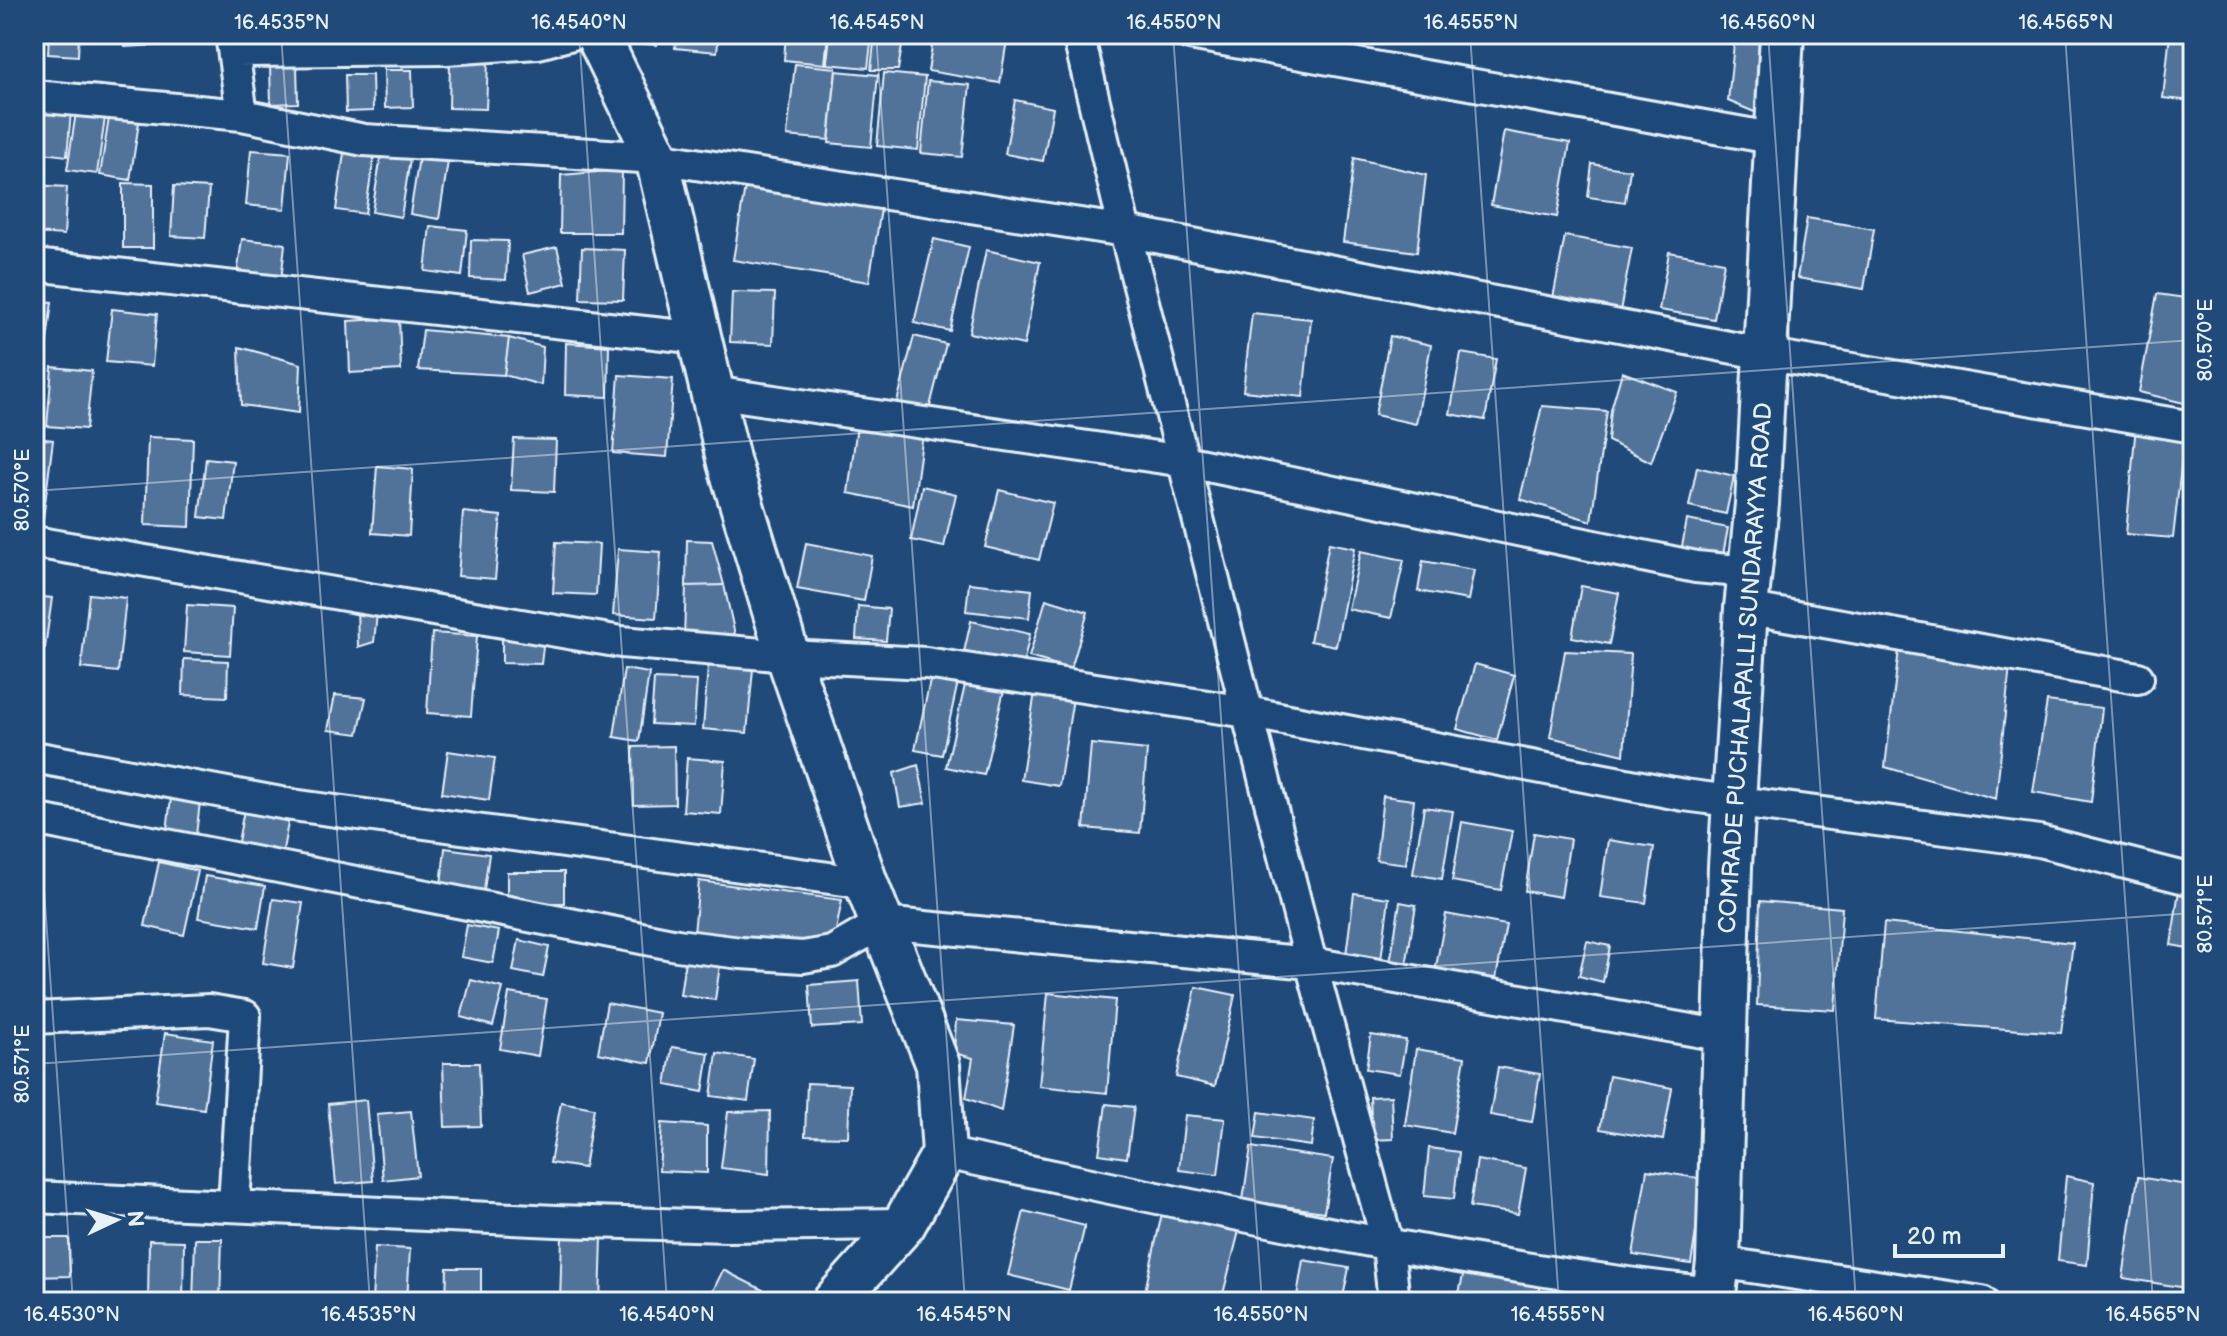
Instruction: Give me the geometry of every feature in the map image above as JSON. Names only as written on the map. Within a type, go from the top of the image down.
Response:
[{"type":"street","points":[[242,115],[233,42],[446,49],[538,43],[572,34]]},
{"type":"street","points":[[597,34],[657,158],[729,463],[788,656],[866,883],[938,1065],[944,1153],[904,1224],[834,1302]]},
{"type":"street","points":[[1078,34],[1311,963],[1388,1245],[1394,1302]]},
{"type":"street","points":[[1190,34],[1777,139]]},
{"type":"street","name":"COMRADE PUCHALAPALLI SUNDARAYYA ROAD","points":[[1715,1286],[1734,801],[1757,504],[1782,34]]},
{"type":"street","points":[[34,96],[242,115],[364,140],[657,158],[1125,231],[1765,354],[2193,427]]},
{"type":"street","points":[[34,265],[700,338]]},
{"type":"street","points":[[712,392],[1184,461],[1696,567],[1748,590],[2138,678]]},
{"type":"street","points":[[34,542],[621,642],[788,656],[926,663],[1247,712],[1668,792],[2039,841],[2193,880]]},
{"type":"street","points":[[34,757],[292,805],[866,883]]},
{"type":"street","points":[[34,819],[677,945],[803,957],[832,952],[882,923],[1311,963],[1725,1036]]},
{"type":"street","points":[[34,1018],[209,1010],[245,1016],[234,1206]]},
{"type":"street","points":[[944,1153],[1388,1245],[1652,1287],[1715,1286],[1982,1302]]},
{"type":"street","points":[[34,1197],[587,1222],[727,1226],[904,1224]]},
{"type":"building","points":[[49,34],[79,34],[78,56],[48,54]]},
{"type":"building","points":[[124,34],[158,34],[159,45],[125,47]]},
{"type":"building","points":[[168,34],[209,34],[210,36],[169,41]]},
{"type":"building","points":[[616,34],[658,34],[657,45],[615,41]]},
{"type":"building","points":[[677,34],[719,34],[717,52],[675,48]]},
{"type":"building","points":[[786,34],[828,34],[825,64],[784,60]]},
{"type":"building","points":[[830,34],[872,34],[868,68],[827,64]]},
{"type":"building","points":[[875,34],[904,34],[898,70],[871,70]]},
{"type":"building","points":[[934,34],[1008,34],[1000,83],[928,71]]},
{"type":"building","points":[[1735,34],[1768,34],[1764,116],[1728,101]]},
{"type":"building","points":[[2170,34],[2193,34],[2193,101],[2163,98]]},
{"type":"building","points":[[450,60],[488,61],[486,109],[449,108]]},
{"type":"building","points":[[795,64],[836,68],[829,140],[787,136]]},
{"type":"building","points":[[270,66],[297,66],[298,103],[271,104]]},
{"type":"building","points":[[384,70],[412,70],[413,107],[385,108]]},
{"type":"building","points":[[836,71],[878,75],[871,147],[829,143]]},
{"type":"building","points":[[884,73],[925,77],[918,150],[877,146]]},
{"type":"building","points":[[345,75],[372,75],[373,111],[346,112]]},
{"type":"building","points":[[928,81],[970,85],[962,157],[921,153]]},
{"type":"building","points":[[1015,100],[1053,108],[1043,161],[1005,154]]},
{"type":"building","points":[[77,106],[106,111],[97,174],[67,170]]},
{"type":"building","points":[[34,108],[71,112],[67,156],[34,152]]},
{"type":"building","points":[[110,111],[140,116],[130,180],[100,175]]},
{"type":"building","points":[[1504,131],[1570,143],[1557,217],[1491,205]]},
{"type":"building","points":[[345,146],[375,151],[365,214],[336,210]]},
{"type":"building","points":[[382,149],[411,153],[401,217],[372,212]]},
{"type":"building","points":[[251,150],[290,153],[285,209],[246,205]]},
{"type":"building","points":[[420,151],[449,155],[439,219],[410,214]]},
{"type":"building","points":[[1354,158],[1426,175],[1417,252],[1343,242]]},
{"type":"building","points":[[1592,164],[1630,170],[1625,202],[1588,197]]},
{"type":"building","points":[[622,170],[621,233],[560,233],[561,175]]},
{"type":"building","points":[[746,181],[882,203],[869,282],[733,260]]},
{"type":"building","points":[[123,183],[153,184],[153,248],[123,248]]},
{"type":"building","points":[[34,185],[67,187],[64,235],[34,233]]},
{"type":"building","points":[[174,186],[209,188],[205,238],[171,236]]},
{"type":"building","points":[[1807,218],[1874,229],[1864,289],[1797,278]]},
{"type":"building","points":[[430,226],[467,230],[462,276],[425,271]]},
{"type":"building","points":[[1565,236],[1632,248],[1620,311],[1553,298]]},
{"type":"building","points":[[242,239],[285,244],[281,281],[237,275]]},
{"type":"building","points":[[934,239],[969,247],[950,331],[914,323]]},
{"type":"building","points":[[471,240],[508,241],[506,280],[470,278]]},
{"type":"building","points":[[557,247],[566,283],[530,292],[522,255]]},
{"type":"building","points":[[582,248],[625,250],[623,300],[580,299]]},
{"type":"building","points":[[986,250],[1040,262],[1024,345],[969,333]]},
{"type":"building","points":[[1669,252],[1724,262],[1714,319],[1659,310]]},
{"type":"building","points":[[732,292],[775,293],[773,344],[730,342]]},
{"type":"building","points":[[2157,294],[2193,299],[2192,405],[2139,392]]},
{"type":"building","points":[[34,300],[52,302],[45,357],[34,356]]},
{"type":"building","points":[[112,309],[157,314],[152,366],[106,362]]},
{"type":"building","points":[[1252,313],[1311,319],[1303,397],[1243,391]]},
{"type":"building","points":[[399,318],[401,370],[350,373],[348,321]]},
{"type":"building","points":[[423,330],[509,338],[504,375],[418,370]]},
{"type":"building","points":[[914,336],[946,344],[929,410],[897,402]]},
{"type":"building","points":[[1390,336],[1431,345],[1416,424],[1375,415]]},
{"type":"building","points":[[509,338],[543,347],[541,385],[504,375]]},
{"type":"building","points":[[566,343],[609,346],[608,397],[565,395]]},
{"type":"building","points":[[239,347],[301,364],[299,413],[241,405]]},
{"type":"building","points":[[1461,353],[1496,359],[1485,420],[1450,414]]},
{"type":"building","points":[[34,367],[45,367],[41,424],[34,424]]},
{"type":"building","points":[[52,367],[92,371],[86,429],[47,426]]},
{"type":"building","points":[[1622,372],[1677,392],[1651,462],[1608,441],[1611,410]]},
{"type":"building","points":[[619,375],[673,379],[667,457],[613,453]]},
{"type":"building","points":[[1542,406],[1607,411],[1591,521],[1520,499]]},
{"type":"building","points":[[858,418],[924,427],[913,506],[848,493]]},
{"type":"building","points":[[2136,425],[2185,432],[2173,538],[2126,534]]},
{"type":"building","points":[[148,437],[193,439],[190,527],[145,525]]},
{"type":"building","points":[[34,438],[53,440],[43,519],[34,518]]},
{"type":"building","points":[[514,439],[556,440],[554,492],[511,490]]},
{"type":"building","points":[[206,458],[233,461],[226,520],[199,517]]},
{"type":"building","points":[[377,466],[413,469],[409,536],[372,533]]},
{"type":"building","points":[[1697,467],[1734,476],[1726,514],[1689,506]]},
{"type":"building","points":[[922,486],[956,494],[944,547],[911,540]]},
{"type":"building","points":[[999,490],[1053,503],[1039,560],[985,547]]},
{"type":"building","points":[[463,512],[501,516],[495,579],[458,576]]},
{"type":"building","points":[[1687,520],[1728,528],[1722,560],[1681,552]]},
{"type":"building","points":[[687,540],[712,541],[724,585],[686,586]]},
{"type":"building","points":[[556,542],[599,544],[596,595],[553,593]]},
{"type":"building","points":[[806,543],[872,556],[864,601],[797,589]]},
{"type":"building","points":[[1329,543],[1355,548],[1336,646],[1310,641]]},
{"type":"building","points":[[618,549],[661,552],[656,618],[613,615]]},
{"type":"building","points":[[1361,551],[1404,560],[1391,618],[1348,609]]},
{"type":"building","points":[[1423,561],[1474,570],[1468,600],[1418,591]]},
{"type":"building","points":[[969,583],[1032,590],[1029,618],[966,611]]},
{"type":"building","points":[[724,585],[735,635],[684,636],[686,586]]},
{"type":"building","points":[[1581,586],[1619,593],[1609,644],[1572,637]]},
{"type":"building","points":[[89,594],[126,598],[118,672],[81,668]]},
{"type":"building","points":[[34,596],[52,598],[45,648],[34,647]]},
{"type":"building","points":[[1046,599],[1088,612],[1071,669],[1029,657]]},
{"type":"building","points":[[357,603],[378,604],[374,642],[358,647]]},
{"type":"building","points":[[187,605],[233,608],[230,655],[184,652]]},
{"type":"building","points":[[858,606],[889,609],[886,641],[856,639]]},
{"type":"building","points":[[971,621],[1030,634],[1023,665],[964,652]]},
{"type":"building","points":[[2193,624],[2193,661],[2187,660]]},
{"type":"building","points":[[502,632],[544,638],[541,664],[502,663]]},
{"type":"building","points":[[432,633],[477,636],[471,716],[427,713]]},
{"type":"building","points":[[1900,641],[2010,666],[1996,799],[1885,767]]},
{"type":"building","points":[[1565,651],[1631,654],[1624,755],[1550,737]]},
{"type":"building","points":[[184,659],[228,661],[227,697],[183,695]]},
{"type":"building","points":[[1475,664],[1514,675],[1497,740],[1457,729]]},
{"type":"building","points":[[708,666],[753,669],[747,733],[703,729]]},
{"type":"building","points":[[624,669],[649,673],[639,741],[614,737]]},
{"type":"building","points":[[931,676],[958,682],[942,755],[915,750]]},
{"type":"building","points":[[654,679],[697,681],[694,726],[651,724]]},
{"type":"building","points":[[966,681],[1004,690],[984,775],[946,767]]},
{"type":"building","points":[[1035,692],[1073,698],[1059,786],[1021,780]]},
{"type":"building","points":[[335,695],[366,698],[358,734],[328,730]]},
{"type":"building","points":[[2047,701],[2102,708],[2091,802],[2033,792]]},
{"type":"building","points":[[1091,744],[1147,750],[1140,833],[1084,828]]},
{"type":"building","points":[[674,746],[675,804],[634,805],[633,747]]},
{"type":"building","points":[[448,751],[495,758],[489,800],[442,793]]},
{"type":"building","points":[[687,758],[725,761],[721,814],[683,811]]},
{"type":"building","points":[[918,765],[926,803],[900,807],[894,773]]},
{"type":"building","points":[[1383,796],[1414,800],[1406,864],[1376,860]]},
{"type":"building","points":[[171,798],[200,802],[196,835],[167,831]]},
{"type":"building","points":[[1424,807],[1453,811],[1442,879],[1413,874]]},
{"type":"building","points":[[244,810],[289,818],[282,855],[237,847]]},
{"type":"building","points":[[1462,822],[1512,831],[1501,890],[1452,881]]},
{"type":"building","points":[[1534,833],[1570,839],[1561,897],[1525,891]]},
{"type":"building","points":[[1608,840],[1654,847],[1646,903],[1600,897]]},
{"type":"building","points":[[445,848],[489,854],[484,890],[441,885]]},
{"type":"building","points":[[159,862],[198,871],[184,935],[145,926]]},
{"type":"building","points":[[507,872],[564,872],[564,903],[507,903]]},
{"type":"building","points":[[205,876],[265,886],[258,928],[198,918]]},
{"type":"building","points":[[2181,876],[2193,880],[2193,949],[2171,945]]},
{"type":"building","points":[[699,881],[842,900],[832,951],[693,944]]},
{"type":"building","points":[[1354,893],[1389,898],[1381,960],[1346,955]]},
{"type":"building","points":[[273,899],[303,903],[293,968],[263,963]]},
{"type":"building","points":[[1760,901],[1842,908],[1835,1010],[1757,1005]]},
{"type":"building","points":[[1400,902],[1416,905],[1406,966],[1390,963]]},
{"type":"building","points":[[1446,914],[1506,925],[1494,989],[1434,977]]},
{"type":"building","points":[[1884,923],[2073,943],[2061,1033],[1876,1019]]},
{"type":"building","points":[[467,925],[499,931],[493,963],[461,957]]},
{"type":"building","points":[[519,940],[549,947],[543,977],[513,971]]},
{"type":"building","points":[[1587,941],[1610,946],[1603,982],[1579,976]]},
{"type":"building","points":[[686,953],[721,958],[715,1000],[680,995]]},
{"type":"building","points":[[471,980],[503,988],[493,1026],[461,1017]]},
{"type":"building","points":[[859,981],[862,1025],[812,1028],[809,985]]},
{"type":"building","points":[[1196,987],[1235,995],[1215,1086],[1176,1077]]},
{"type":"building","points":[[509,993],[547,999],[538,1056],[500,1049]]},
{"type":"building","points":[[1048,993],[1115,1000],[1107,1093],[1039,1086]]},
{"type":"building","points":[[607,1003],[659,1013],[650,1063],[598,1053]]},
{"type":"building","points":[[956,1020],[1014,1025],[1001,1111],[966,1098],[973,1058],[954,1053]]},
{"type":"building","points":[[165,1033],[213,1040],[204,1109],[155,1102]]},
{"type":"building","points":[[1371,1035],[1406,1040],[1400,1074],[1366,1069]]},
{"type":"building","points":[[672,1047],[709,1053],[703,1092],[666,1085]]},
{"type":"building","points":[[1416,1049],[1465,1057],[1452,1133],[1405,1125]]},
{"type":"building","points":[[717,1053],[754,1059],[748,1101],[711,1096]]},
{"type":"building","points":[[34,1060],[37,1108],[34,1108]]},
{"type":"building","points":[[443,1063],[479,1063],[481,1126],[445,1127]]},
{"type":"building","points":[[1498,1067],[1540,1074],[1532,1122],[1490,1115]]},
{"type":"building","points":[[1609,1076],[1672,1088],[1663,1140],[1600,1129]]},
{"type":"building","points":[[807,1083],[850,1085],[848,1137],[805,1136]]},
{"type":"building","points":[[1391,1096],[1393,1139],[1372,1140],[1370,1097]]},
{"type":"building","points":[[366,1100],[373,1181],[336,1184],[328,1104]]},
{"type":"building","points":[[561,1102],[594,1108],[584,1168],[550,1163]]},
{"type":"building","points":[[1106,1104],[1134,1107],[1127,1158],[1099,1154]]},
{"type":"building","points":[[411,1111],[418,1176],[383,1180],[377,1114]]},
{"type":"building","points":[[770,1111],[769,1174],[721,1168],[728,1112]]},
{"type":"building","points":[[1259,1112],[1314,1120],[1311,1146],[1255,1138]]},
{"type":"building","points":[[1185,1115],[1225,1119],[1218,1175],[1179,1170]]},
{"type":"building","points":[[662,1123],[707,1126],[707,1173],[659,1171]]},
{"type":"building","points":[[1251,1147],[1333,1159],[1324,1212],[1243,1200]]},
{"type":"building","points":[[1429,1148],[1459,1152],[1454,1199],[1424,1196]]},
{"type":"building","points":[[1477,1160],[1526,1168],[1518,1214],[1470,1207]]},
{"type":"building","points":[[1647,1170],[1704,1179],[1691,1264],[1633,1255]]},
{"type":"building","points":[[2066,1176],[2094,1182],[2087,1265],[2058,1261]]},
{"type":"building","points":[[2138,1177],[2193,1186],[2193,1289],[2123,1278]]},
{"type":"building","points":[[1024,1211],[1085,1226],[1069,1290],[1008,1275]]},
{"type":"building","points":[[1162,1213],[1240,1227],[1221,1302],[1143,1300]]},
{"type":"building","points":[[562,1236],[602,1238],[600,1302],[560,1302]]},
{"type":"building","points":[[34,1238],[69,1238],[70,1276],[34,1277]]},
{"type":"building","points":[[195,1239],[222,1239],[220,1302],[193,1302]]},
{"type":"building","points":[[149,1240],[184,1241],[183,1302],[148,1302]]},
{"type":"building","points":[[375,1247],[410,1249],[407,1302],[372,1302]]},
{"type":"building","points":[[1303,1260],[1349,1268],[1342,1302],[1296,1302]]},
{"type":"building","points":[[1465,1267],[1542,1281],[1537,1302],[1457,1302]]},
{"type":"building","points":[[447,1268],[481,1268],[481,1302],[446,1302]]},
{"type":"building","points":[[723,1270],[773,1295],[770,1302],[708,1301]]},
{"type":"building","points":[[1010,1295],[1050,1302],[1009,1302]]}]
